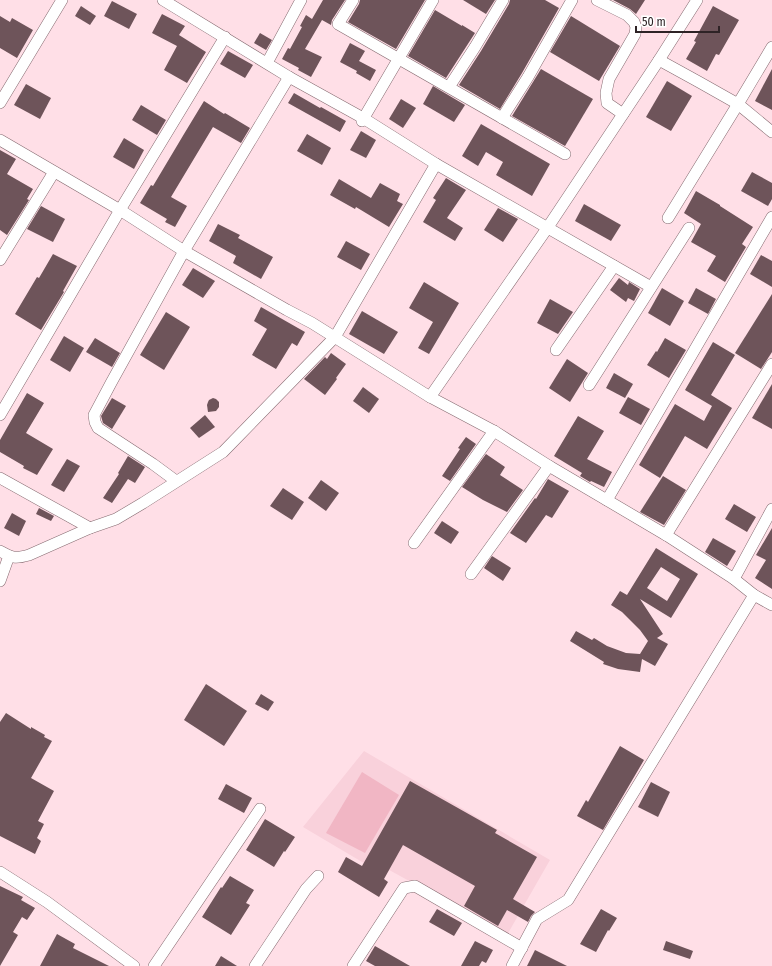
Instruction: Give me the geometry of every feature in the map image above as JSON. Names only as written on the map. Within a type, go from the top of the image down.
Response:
[{"type":"street","points":[[0,104],[62,0]]},
{"type":"street","points":[[163,0],[436,164],[651,287]]},
{"type":"street","points":[[267,63],[301,0]]},
{"type":"street","points":[[353,0],[338,24],[565,154]]},
{"type":"street","points":[[363,120],[433,0]]},
{"type":"street","points":[[449,87],[503,0]]},
{"type":"street","points":[[502,118],[528,77],[572,0]]},
{"type":"street","points":[[597,0],[627,15],[635,24],[635,34],[609,79],[606,92],[608,103],[623,114]]},
{"type":"street","points":[[430,397],[548,227],[697,0]]},
{"type":"street","points":[[0,415],[120,210],[225,37]]},
{"type":"street","points":[[668,218],[772,46]]},
{"type":"street","points":[[659,60],[738,104],[772,132]]},
{"type":"street","points":[[176,481],[98,428],[94,415],[110,383],[184,251],[289,77]]},
{"type":"street","points":[[0,140],[120,210],[184,251],[312,323],[430,397],[494,431],[549,466],[666,535],[734,579],[754,595],[772,605]]},
{"type":"street","points":[[0,581],[5,554],[19,558],[29,555],[90,528],[116,519],[223,452],[335,337],[436,164]]},
{"type":"street","points":[[0,260],[54,172]]},
{"type":"street","points":[[607,500],[772,217]]},
{"type":"street","points":[[589,385],[689,228]]},
{"type":"street","points":[[556,350],[614,266]]},
{"type":"street","points":[[666,535],[772,364]]},
{"type":"street","points":[[414,542],[494,431]]},
{"type":"street","points":[[470,574],[549,466]]},
{"type":"street","points":[[0,478],[90,528]]},
{"type":"street","points":[[734,579],[772,509]]},
{"type":"street","points":[[512,966],[537,918],[568,900],[754,595]]},
{"type":"street","points":[[154,966],[260,809]]},
{"type":"street","points":[[0,872],[47,902],[134,966]]},
{"type":"street","points":[[255,966],[306,889],[318,876]]},
{"type":"street","points":[[353,966],[404,888],[410,886],[415,886],[522,948]]},
{"type":"shaded area","points":[[364,751],[550,860],[507,935],[382,866],[379,872],[303,827]]},
{"type":"shaded area","points":[[362,772],[399,795],[365,853],[326,833]]},
{"type":"building","points":[[323,0],[345,0],[332,20],[331,25],[322,20],[305,49],[322,57],[311,77],[298,70],[299,68],[282,59],[288,48],[290,49],[302,27],[300,26],[306,15],[312,19]]},
{"type":"building","points":[[360,0],[425,0],[396,49],[348,22]]},
{"type":"building","points":[[463,0],[495,0],[486,14]]},
{"type":"building","points":[[510,0],[545,0],[559,8],[500,109],[459,85],[481,51]]},
{"type":"building","points":[[613,0],[645,0],[636,14]]},
{"type":"building","points":[[112,1],[137,14],[129,29],[104,16]]},
{"type":"building","points":[[81,6],[96,16],[90,25],[75,16]]},
{"type":"building","points":[[713,6],[739,20],[719,55],[716,54],[707,71],[686,59]]},
{"type":"building","points":[[435,10],[475,33],[446,78],[408,56]]},
{"type":"building","points":[[162,14],[185,26],[179,35],[206,52],[187,83],[164,70],[177,46],[152,33]]},
{"type":"building","points":[[0,16],[10,22],[12,18],[33,30],[17,58],[0,48]]},
{"type":"building","points":[[571,16],[620,46],[599,81],[550,52]]},
{"type":"building","points":[[260,33],[272,40],[266,50],[254,43]]},
{"type":"building","points":[[350,43],[365,51],[359,61],[376,70],[370,81],[356,73],[357,71],[340,62]]},
{"type":"building","points":[[228,51],[253,65],[245,78],[220,64]]},
{"type":"building","points":[[541,69],[593,99],[565,146],[512,116]]},
{"type":"building","points":[[772,69],[772,110],[755,101]]},
{"type":"building","points":[[667,81],[692,96],[671,131],[646,117]]},
{"type":"building","points":[[26,84],[51,98],[40,119],[14,105]]},
{"type":"building","points":[[433,86],[465,105],[454,122],[423,104]]},
{"type":"building","points":[[294,93],[346,121],[340,132],[288,103]]},
{"type":"building","points":[[401,99],[416,108],[403,128],[389,119]]},
{"type":"building","points":[[204,101],[250,128],[241,143],[213,127],[171,197],[187,206],[175,227],[165,222],[167,219],[140,203],[151,185],[153,186]]},
{"type":"building","points":[[141,105],[166,120],[157,135],[132,120]]},
{"type":"building","points":[[481,124],[550,164],[532,196],[496,175],[503,162],[486,152],[478,166],[462,156]]},
{"type":"building","points":[[361,131],[376,140],[366,158],[350,150]]},
{"type":"building","points":[[307,134],[331,148],[322,165],[297,151]]},
{"type":"building","points":[[124,138],[144,150],[134,169],[113,157]]},
{"type":"building","points":[[0,150],[16,159],[7,174],[33,189],[27,199],[29,200],[7,235],[0,230]]},
{"type":"building","points":[[752,172],[772,183],[772,199],[768,206],[741,191]]},
{"type":"building","points":[[446,178],[466,190],[447,218],[463,228],[455,241],[423,222],[436,200],[433,198]]},
{"type":"building","points":[[339,179],[371,198],[380,183],[400,194],[397,201],[403,204],[389,227],[356,207],[355,209],[330,195]]},
{"type":"building","points":[[696,191],[753,227],[742,244],[746,247],[725,282],[707,271],[716,256],[691,242],[701,224],[684,213]]},
{"type":"building","points":[[584,204],[621,225],[611,241],[575,221]]},
{"type":"building","points":[[41,206],[65,219],[53,242],[27,229]]},
{"type":"building","points":[[498,208],[518,219],[503,242],[484,230]]},
{"type":"building","points":[[218,224],[240,235],[238,238],[273,257],[261,279],[233,263],[236,256],[209,241]]},
{"type":"building","points":[[346,241],[370,254],[361,270],[337,257]]},
{"type":"building","points":[[53,254],[77,266],[63,291],[64,292],[41,330],[15,314],[37,277],[39,278]]},
{"type":"building","points":[[761,255],[772,261],[772,287],[750,274]]},
{"type":"building","points":[[193,268],[215,281],[203,298],[182,285]]},
{"type":"building","points":[[619,278],[628,285],[629,282],[640,289],[634,301],[628,298],[626,302],[610,290]]},
{"type":"building","points":[[424,282],[459,303],[429,354],[418,348],[433,322],[409,308]]},
{"type":"building","points":[[662,288],[684,301],[670,326],[648,313]]},
{"type":"building","points":[[696,288],[716,299],[708,314],[688,303]]},
{"type":"building","points":[[772,294],[772,352],[761,369],[735,353]]},
{"type":"building","points":[[550,299],[573,312],[558,334],[537,323]]},
{"type":"building","points":[[261,307],[305,332],[297,346],[292,343],[276,369],[252,355],[267,329],[254,321]]},
{"type":"building","points":[[362,311],[398,332],[384,354],[349,334]]},
{"type":"building","points":[[166,312],[190,327],[164,370],[140,355]]},
{"type":"building","points":[[64,336],[84,348],[70,372],[50,360]]},
{"type":"building","points":[[95,338],[120,353],[112,367],[86,352]]},
{"type":"building","points":[[665,338],[686,350],[669,378],[647,365]]},
{"type":"building","points":[[713,342],[735,355],[711,395],[732,408],[707,449],[685,436],[660,478],[639,465],[675,404],[704,421],[712,406],[685,390]]},
{"type":"building","points":[[331,353],[346,364],[325,395],[304,379],[325,357],[327,359]]},
{"type":"building","points":[[567,359],[588,373],[570,402],[549,388]]},
{"type":"building","points":[[614,373],[633,384],[625,398],[606,388]]},
{"type":"building","points":[[772,384],[772,429],[752,418]]},
{"type":"building","points":[[363,387],[379,399],[369,413],[353,401]]},
{"type":"building","points":[[27,393],[44,403],[26,433],[53,449],[37,475],[23,468],[24,466],[0,452],[0,440]]},
{"type":"building","points":[[628,397],[650,409],[641,425],[619,413]]},
{"type":"building","points":[[112,398],[126,406],[112,429],[103,423],[101,416]]},
{"type":"building","points":[[213,398],[219,402],[219,407],[216,411],[208,412],[208,402]]},
{"type":"building","points":[[205,415],[215,427],[199,438],[190,428]]},
{"type":"building","points":[[578,416],[604,431],[587,459],[612,472],[604,487],[591,481],[590,482],[580,476],[582,473],[554,456]]},
{"type":"building","points":[[466,437],[476,444],[450,481],[442,476]]},
{"type":"building","points":[[486,454],[505,467],[500,475],[523,490],[507,512],[462,487]]},
{"type":"building","points":[[128,456],[145,467],[135,483],[128,479],[112,503],[103,498],[119,474],[118,473]]},
{"type":"building","points":[[67,459],[80,466],[64,492],[51,485]]},
{"type":"building","points":[[663,476],[686,490],[664,525],[640,512]]},
{"type":"building","points":[[548,479],[569,491],[552,518],[546,515],[526,543],[510,533],[535,498],[536,499]]},
{"type":"building","points":[[321,480],[339,493],[326,511],[308,498]]},
{"type":"building","points":[[283,488],[304,502],[292,520],[270,506]]},
{"type":"building","points":[[734,504],[756,517],[747,532],[725,519]]},
{"type":"building","points":[[39,508],[54,516],[51,521],[36,514]]},
{"type":"building","points":[[12,513],[26,521],[19,536],[4,528]]},
{"type":"building","points":[[442,521],[459,532],[451,544],[434,533]]},
{"type":"building","points":[[772,528],[772,589],[755,578],[766,560],[756,555]]},
{"type":"building","points":[[713,538],[736,551],[727,566],[705,552]]},
{"type":"building","points":[[656,548],[698,574],[671,618],[640,599],[663,634],[657,638],[668,644],[655,666],[642,659],[640,672],[618,669],[603,664],[604,662],[570,641],[576,631],[592,640],[594,638],[607,646],[626,653],[640,654],[648,641],[640,630],[622,612],[611,605],[620,591],[627,595]],"holes":[[[661,567],[680,579],[667,601],[647,588]]]},
{"type":"building","points":[[492,556],[511,568],[503,581],[484,568]]},
{"type":"building","points":[[206,684],[247,711],[224,746],[184,720]]},
{"type":"building","points":[[261,694],[274,702],[268,711],[255,704]]},
{"type":"building","points":[[6,713],[31,729],[31,727],[45,735],[44,737],[52,741],[31,778],[54,791],[38,821],[44,824],[37,838],[41,841],[35,854],[0,836],[0,722]]},
{"type":"building","points":[[620,746],[644,760],[603,830],[577,816],[586,800],[588,802]]},
{"type":"building","points":[[410,781],[497,830],[495,833],[537,857],[513,899],[535,912],[528,922],[507,910],[498,926],[464,906],[475,886],[403,845],[384,879],[388,882],[379,897],[338,872],[346,857],[362,866]]},
{"type":"building","points":[[651,782],[670,792],[658,817],[638,807]]},
{"type":"building","points":[[226,784],[252,798],[244,813],[218,799]]},
{"type":"building","points":[[265,819],[295,837],[274,867],[246,850]]},
{"type":"building","points":[[230,876],[254,890],[246,903],[250,905],[231,935],[202,917],[221,887],[222,888]]},
{"type":"building","points":[[0,886],[23,897],[21,900],[35,908],[27,920],[22,917],[13,932],[18,935],[0,966]]},
{"type":"building","points":[[437,909],[462,923],[454,936],[429,922]]},
{"type":"building","points":[[601,909],[617,918],[609,931],[608,930],[596,952],[580,944]]},
{"type":"building","points":[[57,934],[75,944],[73,948],[109,966],[40,966]]},
{"type":"building","points":[[475,941],[493,950],[486,963],[482,961],[479,966],[461,966]]},
{"type":"building","points":[[666,941],[693,951],[690,959],[663,950]]},
{"type":"building","points":[[375,946],[410,966],[375,966],[366,961]]},
{"type":"building","points":[[535,950],[567,966],[527,966]]},
{"type":"building","points":[[221,956],[237,966],[215,966]]}]
